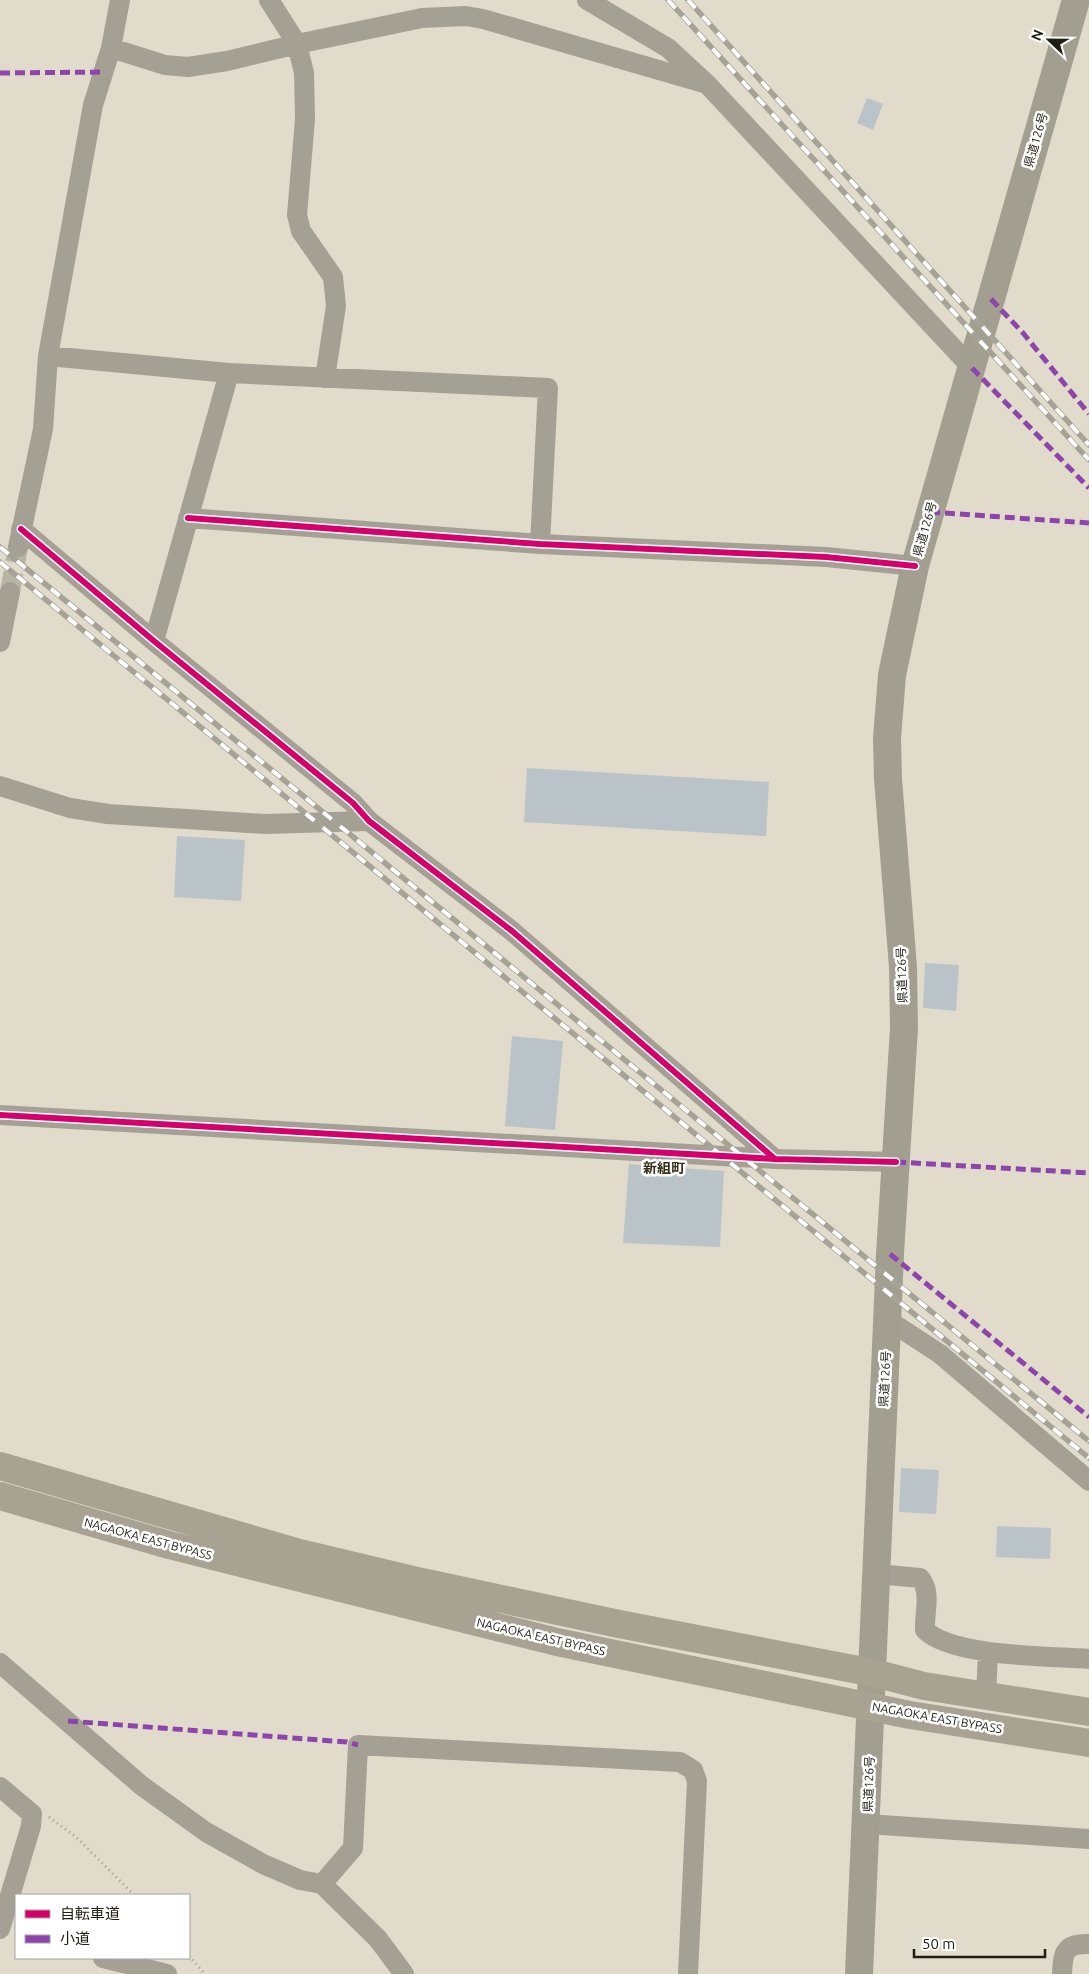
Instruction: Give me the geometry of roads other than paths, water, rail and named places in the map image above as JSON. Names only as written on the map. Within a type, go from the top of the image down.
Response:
[{"type":"highway","points":[[0,1466],[296,1552],[422,1582],[619,1624],[874,1673],[924,1686],[1089,1712]]},
{"type":"highway","name":"NAGAOKA EAST BYPASS","points":[[0,1496],[169,1545],[557,1642],[910,1715],[1089,1743]]},
{"type":"main road","name":"県道126号","points":[[860,1974],[888,1320],[904,1028],[903,967],[888,779],[887,738],[892,675],[915,566],[1076,0]]},
{"type":"street","points":[[120,0],[111,48],[93,106],[48,356],[43,429],[19,538],[154,641],[353,803],[369,821],[512,931],[775,1159]]},
{"type":"street","points":[[269,0],[297,44],[304,72],[306,119],[297,215],[301,230],[333,277],[336,306],[324,378]]},
{"type":"street","points":[[587,0],[668,48],[707,84],[972,368]]},
{"type":"street","points":[[111,48],[164,65],[188,67],[228,61],[297,44],[422,18],[466,16],[483,19],[707,84]]},
{"type":"street","points":[[48,356],[229,373],[548,388],[540,544]]},
{"type":"street","points":[[154,641],[229,373]]},
{"type":"street","points":[[188,518],[540,544],[826,557],[915,566]]},
{"type":"street","points":[[0,642],[3,615],[10,592]]},
{"type":"street","points":[[0,786],[70,808],[108,814],[265,824],[369,821]]},
{"type":"street","points":[[0,1115],[775,1159],[896,1162]]},
{"type":"street","points":[[888,1320],[940,1354],[1089,1481]]},
{"type":"street","points":[[877,1574],[920,1578],[926,1584],[925,1630],[932,1638],[988,1652],[1089,1659]]},
{"type":"street","points":[[986,1696],[988,1652]]},
{"type":"street","points":[[0,1663],[142,1786],[206,1832],[263,1864],[300,1880],[322,1884],[378,1939],[404,1974]]},
{"type":"street","points":[[322,1884],[353,1848],[358,1745],[680,1762],[693,1770],[697,1781],[688,1974]]},
{"type":"street","points":[[0,1787],[32,1814],[31,1826],[0,1929],[15,1933]]},
{"type":"street","points":[[867,1824],[1089,1839]]},
{"type":"street","points":[[1062,1974],[1064,1954],[1071,1946],[1089,1944]]},
{"type":"street","points":[[107,1959],[167,1974]]},
{"type":"tunnel","points":[[10,592],[18,547]]},
{"type":"railway","points":[[668,0],[1089,460]]},
{"type":"railway","points":[[688,0],[1089,445]]},
{"type":"railway","points":[[0,547],[1089,1441]]},
{"type":"railway","points":[[0,562],[1089,1458]]},
{"type":"district","name":"新組町","points":[[664,1168]]}]
